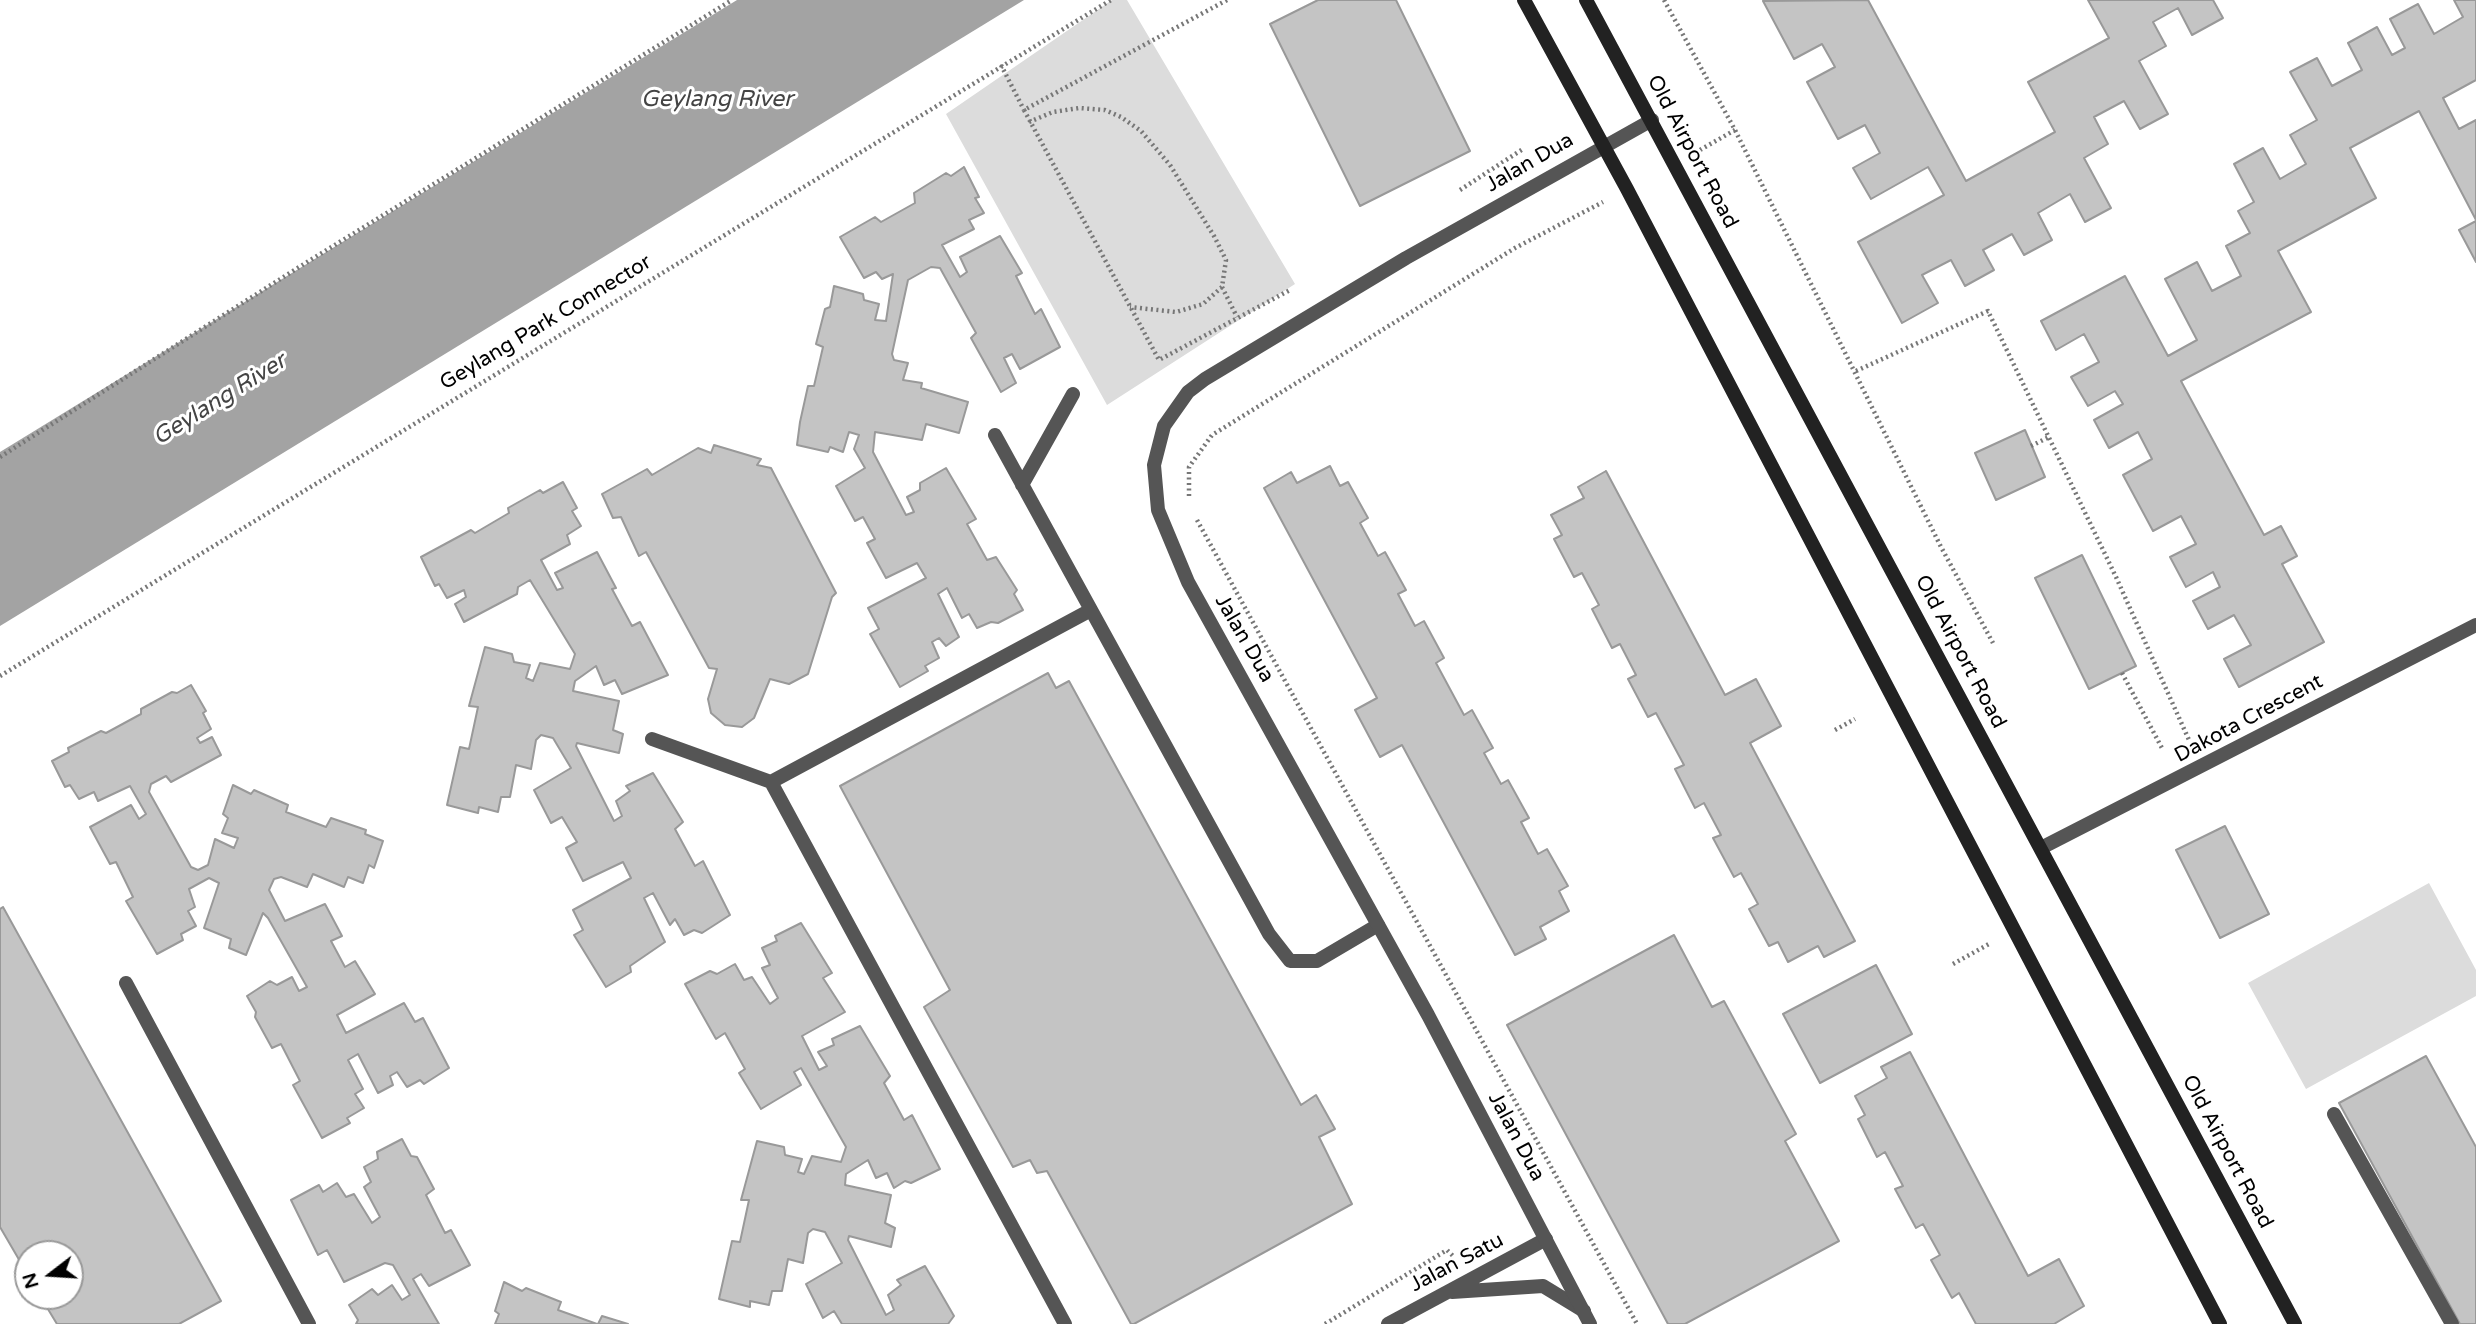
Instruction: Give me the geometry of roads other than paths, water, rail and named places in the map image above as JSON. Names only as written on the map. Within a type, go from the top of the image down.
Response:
[{"type":"main road","points":[[1524,0],[1604,145],[2220,1324]]},
{"type":"main road","name":"Old Airport Road","points":[[1586,0],[2295,1324]]},
{"type":"street","points":[[1604,145],[1652,120]]},
{"type":"street","name":"Jalan Dua","points":[[1587,1318],[1378,925],[1188,582],[1158,510],[1154,485],[1158,443],[1164,426],[1181,402],[1205,379],[1406,258],[1604,145]]},
{"type":"street","points":[[1023,485],[1073,394]]},
{"type":"street","points":[[995,435],[1089,611],[1269,934],[1290,961],[1317,961],[1378,925]]},
{"type":"street","points":[[771,782],[1089,611]]},
{"type":"street","name":"Dakota Crescent","points":[[2041,848],[2476,625]]},
{"type":"street","points":[[652,739],[771,782],[1065,1324]]},
{"type":"street","points":[[126,983],[309,1324]]},
{"type":"street","points":[[2334,1114],[2452,1324]]},
{"type":"street","name":"Jalan Satu","points":[[1388,1324],[1546,1239]]},
{"type":"street","points":[[1444,1293],[1543,1286],[1587,1318]]},
{"type":"water","name":"Geylang River","points":[[737,0],[1024,0],[0,626],[0,452]]}]
